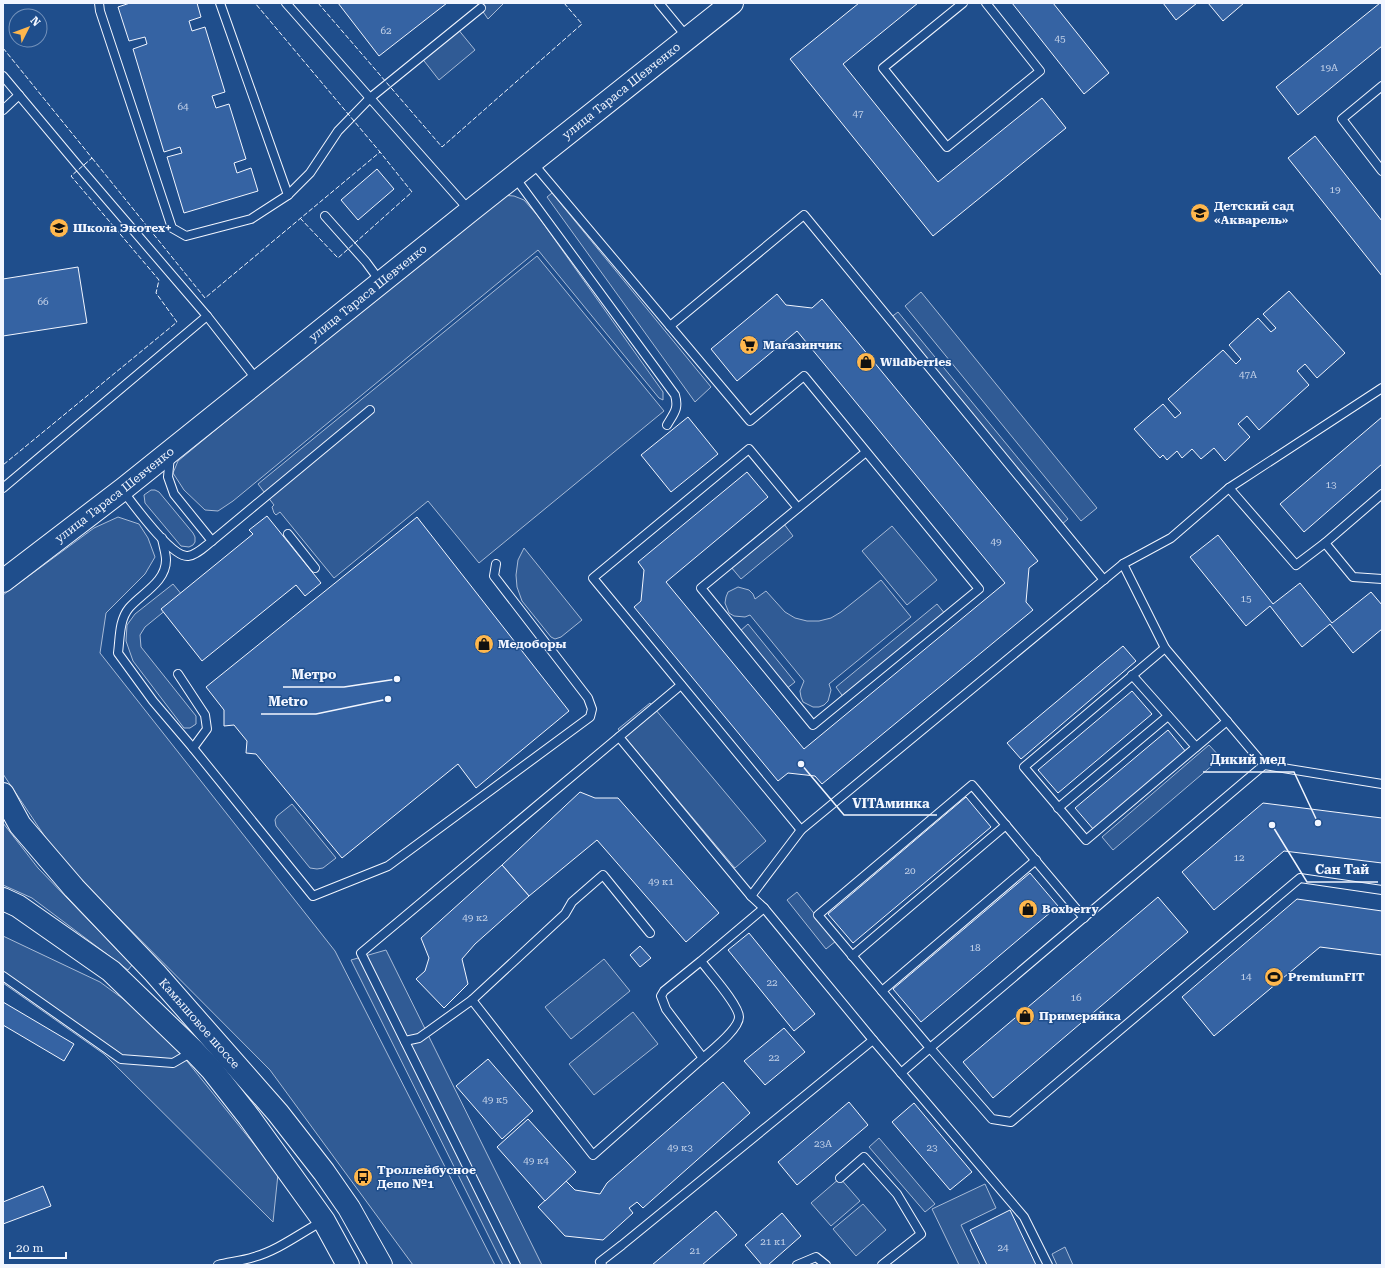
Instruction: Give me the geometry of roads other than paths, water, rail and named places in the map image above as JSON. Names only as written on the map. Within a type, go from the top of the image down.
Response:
[{"type":"main road","name":"улица Тараса Шевченко","points":[[3,581],[122,490],[380,282],[732,3]]},
{"type":"main road","name":"Камышовое шоссе","points":[[3,794],[20,825],[74,888],[155,973],[278,1113],[324,1172],[344,1202],[381,1265]]},
{"type":"main road","name":"Камышовое шоссе","points":[[3,898],[18,906],[111,971],[212,1070],[324,1221],[348,1265]]},
{"type":"lane","points":[[98,3],[172,228],[186,236],[251,219],[288,195],[310,173],[338,130],[370,98],[480,8]]},
{"type":"lane","points":[[220,3],[288,195]]},
{"type":"lane","points":[[286,3],[470,211]]},
{"type":"lane","points":[[659,3],[688,38]]},
{"type":"lane","points":[[962,3],[883,68],[947,147],[1040,71],[986,3]]},
{"type":"lane","points":[[3,76],[207,316],[257,381]]},
{"type":"lane","points":[[1382,86],[1342,118],[1382,171]]},
{"type":"lane","points":[[3,110],[19,96]]},
{"type":"lane","points":[[532,161],[750,421],[804,376],[979,589],[813,725],[701,588],[866,452]]},
{"type":"lane","points":[[514,176],[675,395],[677,403],[676,410],[667,425]]},
{"type":"lane","points":[[325,216],[366,262],[380,282]]},
{"type":"lane","points":[[670,326],[804,216],[1104,580]]},
{"type":"lane","points":[[3,488],[207,316]]},
{"type":"lane","points":[[751,896],[801,830],[1123,564],[1171,538],[1229,488],[1382,388]]},
{"type":"lane","points":[[122,490],[162,538],[175,550],[188,556],[197,552],[212,541],[370,410]]},
{"type":"lane","points":[[798,508],[750,449],[593,578],[801,830]]},
{"type":"lane","points":[[171,450],[168,477],[174,494],[212,541]]},
{"type":"lane","points":[[1229,488],[1296,565],[1325,543],[1382,494]]},
{"type":"lane","points":[[288,534],[315,568]]},
{"type":"lane","points":[[162,538],[166,560],[164,572],[156,583],[129,609],[121,626],[118,653],[153,701],[313,896],[388,866],[590,718],[592,709],[588,698],[494,576],[496,564]]},
{"type":"lane","points":[[1325,543],[1353,577],[1382,579]]},
{"type":"lane","points":[[1123,564],[1165,648],[1264,765],[1382,784]]},
{"type":"lane","points":[[1165,648],[1024,767],[1058,808],[1086,840],[1227,721]]},
{"type":"lane","points":[[178,674],[205,715],[207,729],[193,748]]},
{"type":"lane","points":[[1132,675],[1196,747]]},
{"type":"lane","points":[[516,1265],[361,953],[681,685]]},
{"type":"lane","points":[[1058,808],[1168,716]]},
{"type":"lane","points":[[619,737],[751,896],[764,908],[873,1040],[1024,1217],[1048,1265]]},
{"type":"lane","points":[[901,1073],[1264,765]]},
{"type":"lane","points":[[1084,918],[972,785],[818,916],[992,1119],[1011,1122],[1300,878],[1382,890]]},
{"type":"lane","points":[[852,956],[1006,825]]},
{"type":"lane","points":[[882,991],[1036,860]]},
{"type":"lane","points":[[405,1041],[419,1038],[472,1000],[565,914],[572,902],[603,875],[650,933]]},
{"type":"lane","points":[[703,1058],[666,1009],[661,996],[664,991],[764,908]]},
{"type":"lane","points":[[472,1000],[593,1155],[703,1058],[729,1034],[735,1026],[739,1018],[732,1002],[701,961]]},
{"type":"lane","points":[[3,976],[121,1059],[173,1063],[194,1051]]},
{"type":"lane","points":[[599,1264],[873,1040]]},
{"type":"lane","points":[[840,1178],[864,1157],[897,1194],[921,1234],[882,1265]]},
{"type":"lane","points":[[218,1265],[255,1257],[289,1241],[304,1230],[324,1221]]},
{"type":"lane","points":[[797,1265],[816,1257],[826,1265]]},
{"type":"place","name":"Детский сад «Акварель»","points":[[1200,213]]},
{"type":"place","name":"Школа Экотех+","points":[[59,228]]},
{"type":"place","name":"Магазинчик","points":[[749,345]]},
{"type":"place","name":"Wildberries","points":[[866,362]]},
{"type":"place","name":"Медоборы","points":[[484,644]]},
{"type":"place","name":"Метро","points":[[397,679]]},
{"type":"place","name":"Metro","points":[[388,699]]},
{"type":"place","name":"VITAминка","points":[[801,764]]},
{"type":"place","name":"Дикий мед","points":[[1318,823]]},
{"type":"place","name":"Сан Тай","points":[[1272,825]]},
{"type":"place","name":"Boxberry","points":[[1028,909]]},
{"type":"place","name":"PremiumFIT","points":[[1274,977]]},
{"type":"place","name":"Примеряйка","points":[[1025,1016]]},
{"type":"place","name":"Троллейбусное Депо №1","points":[[363,1177]]}]
